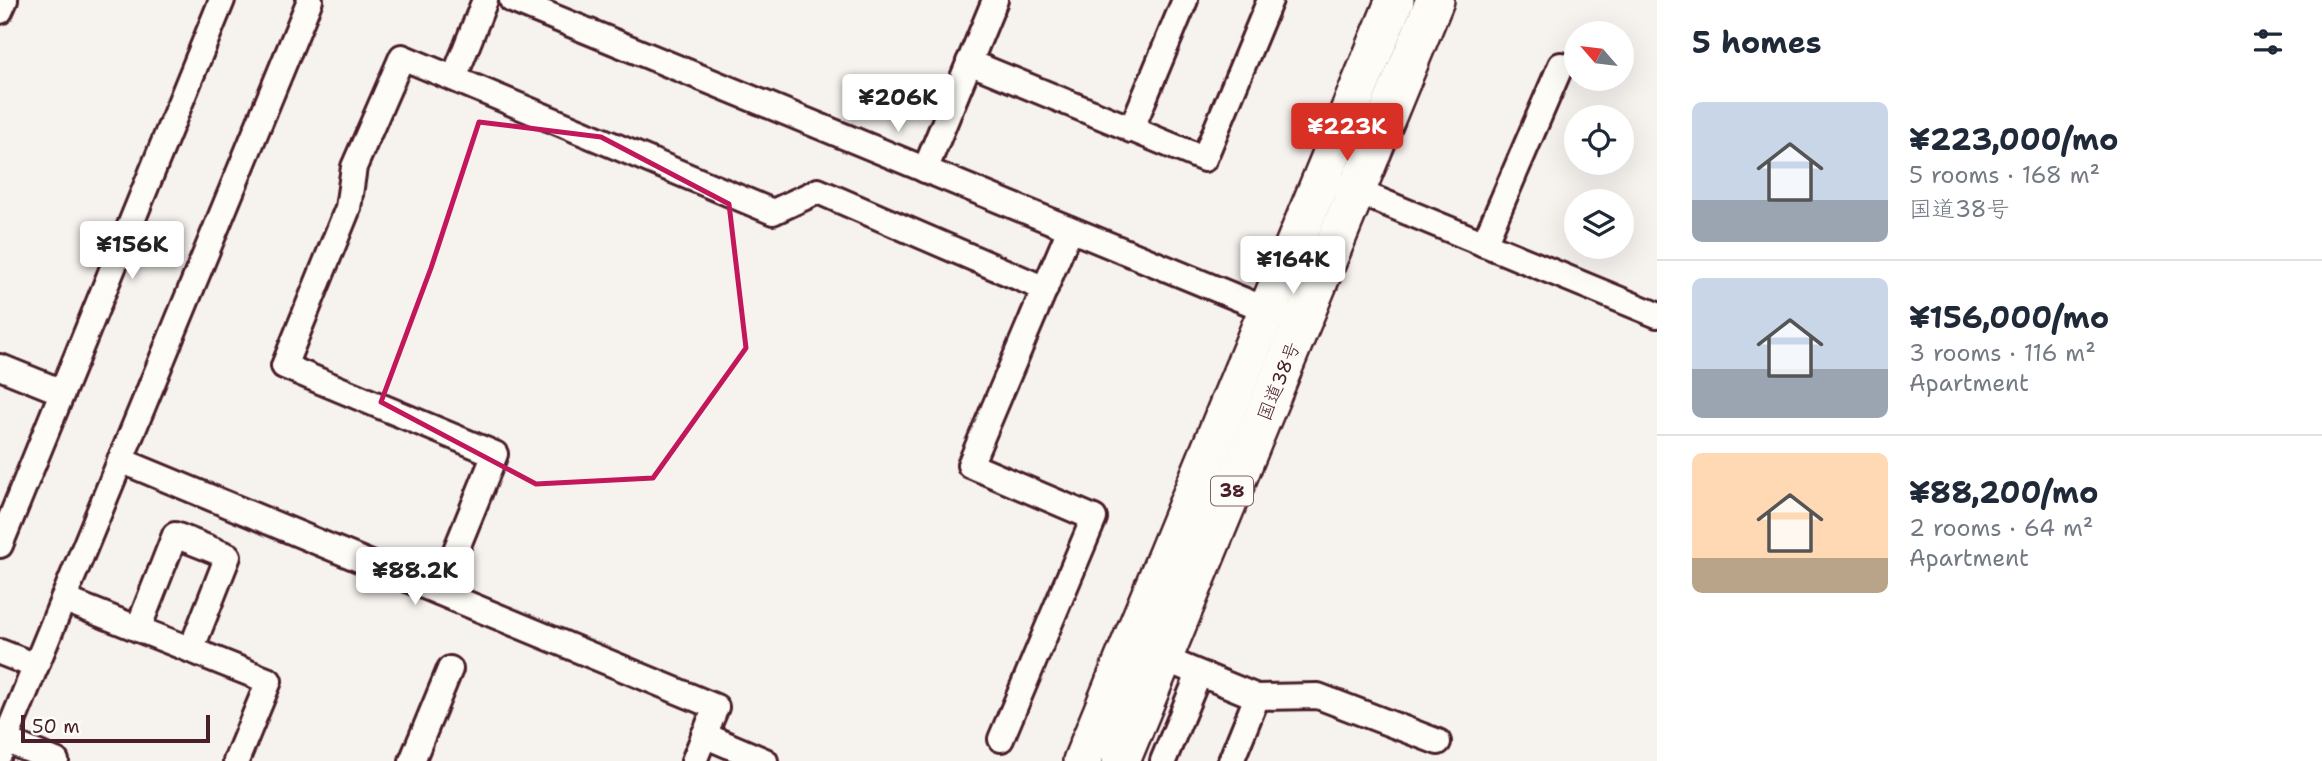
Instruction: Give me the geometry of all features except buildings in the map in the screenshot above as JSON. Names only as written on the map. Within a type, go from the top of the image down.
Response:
[{"type":"highway","name":"国道38号","points":[[1082,761],[1395,0]]},
{"type":"highway","name":"国道38号","points":[[1121,761],[1435,0]]},
{"type":"street","points":[[0,11],[5,0]]},
{"type":"street","points":[[0,545],[222,0]]},
{"type":"street","points":[[56,761],[3,746],[310,0]]},
{"type":"street","points":[[454,78],[485,0]]},
{"type":"street","points":[[512,0],[1302,323]]},
{"type":"street","points":[[925,170],[995,0]]},
{"type":"street","points":[[1131,130],[1185,0]]},
{"type":"street","points":[[969,62],[1204,159],[1270,0]]},
{"type":"street","points":[[439,593],[495,454],[284,366],[348,208],[354,167],[402,57],[773,212],[817,191],[1045,289]]},
{"type":"street","points":[[1484,244],[1561,65]]},
{"type":"street","points":[[1322,177],[1657,315]]},
{"type":"street","points":[[1001,739],[1094,518],[970,465],[1070,229]]},
{"type":"street","points":[[0,367],[62,392]]},
{"type":"street","points":[[120,460],[716,707],[694,761]]},
{"type":"street","points":[[138,629],[175,535],[228,556],[191,650]]},
{"type":"street","points":[[63,599],[269,681],[236,761]]},
{"type":"street","points":[[1130,645],[1258,698],[1318,696],[1437,742]]},
{"type":"street","points":[[0,652],[36,666]]},
{"type":"street","points":[[412,761],[450,669]]},
{"type":"street","points":[[1163,761],[1199,674]]},
{"type":"street","points":[[1231,761],[1258,698]]},
{"type":"street","points":[[704,736],[765,761]]},
{"type":"highlighted area","points":[[479,122],[601,137],[729,204],[746,348],[653,478],[536,484],[381,402],[431,268]]}]
